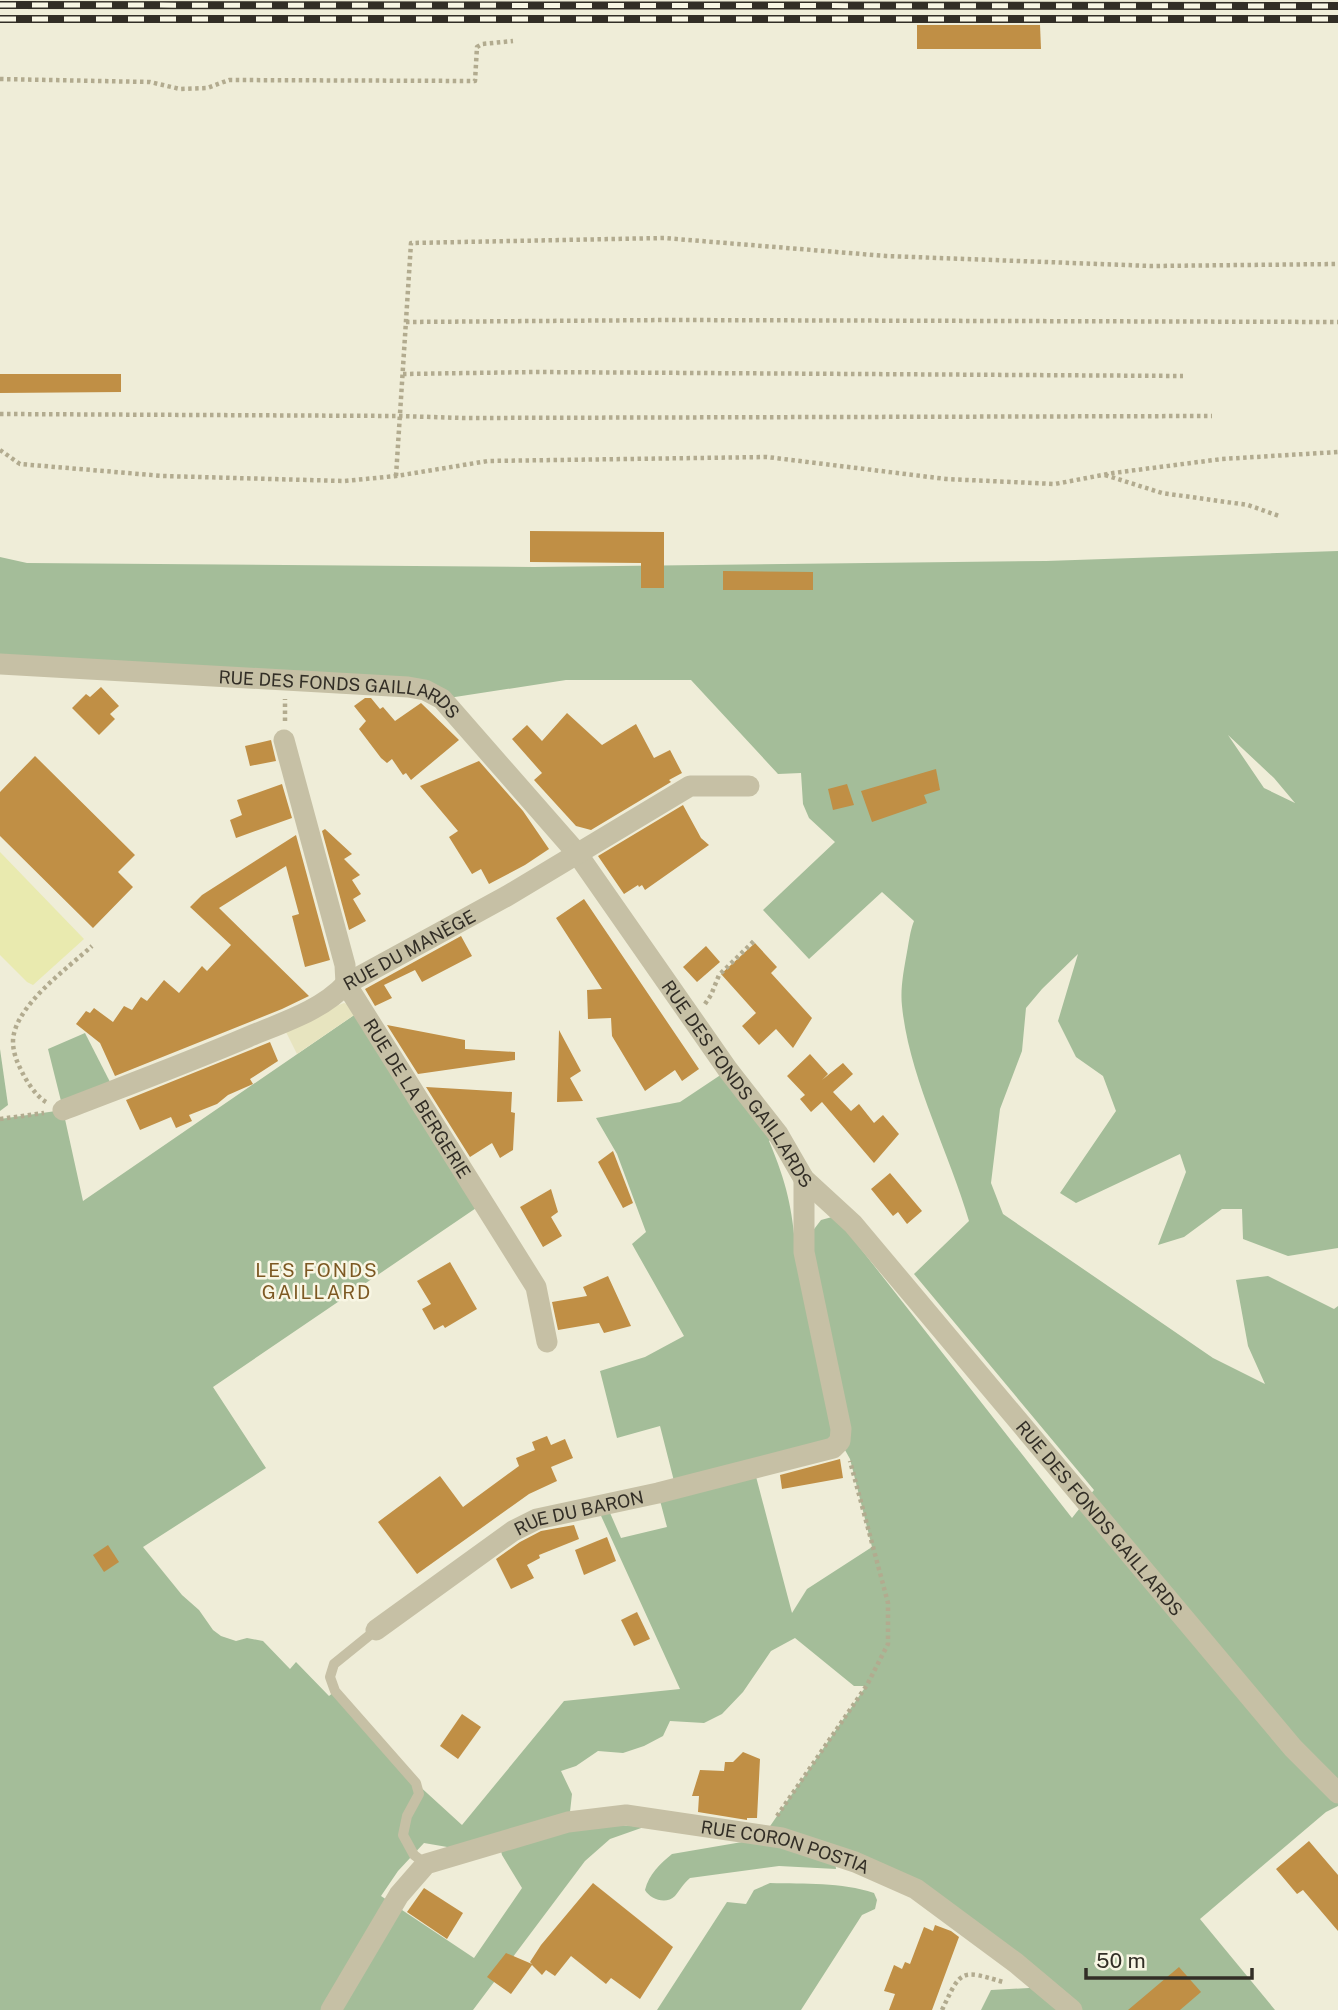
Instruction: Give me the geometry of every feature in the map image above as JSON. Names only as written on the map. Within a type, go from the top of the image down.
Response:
[{"type":"street","name":"RUE DES FONDS GAILLARDS","points":[[0,664],[408,687],[425,690],[442,699],[576,852],[728,1070],[778,1135],[804,1179],[853,1224],[877,1251],[1293,1748],[1338,1793]]},
{"type":"street","name":"RUE DE LA BERGERIE","points":[[284,740],[345,965],[346,984],[536,1287],[547,1342]]},
{"type":"street","name":"RUE DU MANÈGE","points":[[62,1110],[206,1055],[297,1016],[335,995],[346,984],[507,896],[576,852],[690,786],[749,786]]},
{"type":"street","points":[[804,1179],[804,1252],[841,1429],[840,1441]]},
{"type":"street","name":"RUE DU BARON","points":[[376,1630],[513,1531],[537,1519],[676,1489],[833,1448],[840,1441]]},
{"type":"street","name":"RUE CORON POSTIA","points":[[426,1864],[568,1822],[626,1815],[782,1838],[855,1862],[916,1889],[1072,2010]]},
{"type":"street","points":[[331,2010],[399,1895],[426,1864]]},
{"type":"lane","name":"RUE DU BARON","points":[[376,1630],[334,1664],[330,1678],[335,1691],[416,1783],[419,1794],[407,1816],[403,1835],[414,1855],[426,1864]]},
{"type":"path","points":[[0,79],[150,82],[180,89],[207,88],[229,80],[475,81],[477,47],[482,44],[513,41]]},
{"type":"path","points":[[396,476],[411,243],[664,238],[886,256],[1152,266],[1338,264]]},
{"type":"path","points":[[406,323],[669,320],[1338,322]]},
{"type":"path","points":[[403,374],[536,372],[1183,376]]},
{"type":"path","points":[[0,414],[518,418],[1212,416]]},
{"type":"path","points":[[0,450],[20,464],[123,474],[344,481],[396,476],[488,461],[767,457],[946,479],[1055,484],[1222,459],[1338,452]]},
{"type":"path","points":[[1104,475],[1162,494],[1248,505],[1279,516]]},
{"type":"path","points":[[284,740],[285,680]]},
{"type":"path","points":[[692,1017],[707,1002],[719,975],[755,940]]},
{"type":"path","points":[[62,1110],[42,1100],[26,1080],[14,1055],[13,1039],[25,1008],[92,946]]},
{"type":"path","points":[[0,1119],[62,1110]]},
{"type":"path","points":[[764,1835],[867,1685],[888,1644],[888,1603],[850,1458],[840,1441]]},
{"type":"path","points":[[942,2010],[956,1980],[962,1975],[978,1974],[1020,1984],[1030,1975]]},
{"type":"shaded area","points":[[1338,551],[1338,1248],[1288,1256],[1243,1239],[1242,1209],[1222,1209],[1184,1237],[1158,1245],[1186,1172],[1180,1154],[1076,1203],[1060,1193],[1116,1111],[1103,1076],[1076,1057],[1058,1021],[1078,954],[1026,1008],[1022,1051],[1000,1109],[991,1183],[1003,1214],[1213,1358],[1265,1384],[1248,1346],[1236,1280],[1268,1276],[1334,1309],[1338,1306],[1338,1806],[1326,1812],[1200,1919],[1275,2010],[981,2010],[991,1990],[1029,1988],[1035,1981],[916,1889],[835,1860],[836,1869],[779,1866],[690,1878],[671,1899],[658,1900],[651,1896],[645,1890],[649,1879],[672,1854],[772,1837],[764,1835],[866,1686],[854,1686],[795,1638],[771,1651],[743,1692],[722,1714],[704,1723],[670,1721],[663,1736],[644,1746],[623,1753],[598,1751],[576,1766],[561,1771],[572,1794],[569,1821],[644,1827],[610,1839],[585,1861],[473,2010],[0,2010],[0,1119],[63,1110],[83,1201],[363,1009],[482,1204],[213,1387],[266,1468],[143,1547],[182,1595],[221,1636],[236,1641],[247,1638],[263,1641],[290,1669],[296,1662],[329,1696],[335,1691],[416,1783],[462,1825],[564,1701],[680,1689],[597,1507],[607,1506],[621,1538],[667,1527],[658,1493],[676,1489],[660,1426],[617,1438],[600,1371],[645,1357],[684,1336],[632,1244],[646,1232],[617,1154],[596,1118],[680,1102],[728,1070],[778,1134],[769,1141],[788,1196],[796,1253],[821,1220],[832,1217],[839,1221],[1072,1518],[1094,1490],[914,1274],[969,1221],[921,1087],[906,1033],[902,986],[914,921],[882,892],[809,959],[763,910],[835,842],[809,818],[803,804],[801,773],[778,774],[691,680],[566,680],[442,699],[0,664],[0,557],[27,563],[534,567],[1046,561]],"holes":[[[1228,735],[1274,778],[1295,803],[1264,788]],[[840,1441],[850,1459],[872,1547],[807,1589],[792,1613],[754,1469]],[[424,1843],[453,1848],[499,1843],[502,1855],[522,1888],[474,1958],[381,1896],[398,1871]]]},
{"type":"shaded area","points":[[344,1003],[357,1013],[297,1054],[283,1026]]},
{"type":"shaded area","points":[[85,1033],[110,1082],[61,1101],[48,1049]]},
{"type":"shaded area","points":[[0,1049],[8,1105],[0,1111]]},
{"type":"shaded area","points":[[770,1883],[849,1887],[874,1893],[877,1900],[875,1909],[862,1915],[801,2010],[657,2010],[727,1902],[746,1904],[754,1890]]},
{"type":"sand","points":[[0,852],[84,939],[33,985],[0,955]]},
{"type":"building","points":[[917,25],[1040,25],[1041,49],[917,49]]},
{"type":"building","points":[[0,374],[121,374],[121,392],[0,393]]},
{"type":"building","points":[[530,531],[664,532],[664,588],[641,588],[641,563],[530,562]]},
{"type":"building","points":[[723,571],[813,572],[813,590],[723,590]]},
{"type":"building","points":[[101,687],[119,706],[110,714],[115,719],[99,735],[72,708],[86,694],[90,697]]},
{"type":"building","points":[[365,698],[371,698],[380,709],[383,707],[395,721],[421,703],[459,740],[411,780],[406,773],[403,775],[392,759],[387,763],[381,758],[359,729],[366,721],[354,706]]},
{"type":"building","points":[[567,713],[602,745],[636,724],[654,758],[670,750],[682,773],[591,830],[576,826],[534,780],[542,773],[512,739],[527,725],[542,741]]},
{"type":"building","points":[[271,740],[276,761],[250,766],[245,746]]},
{"type":"building","points":[[35,756],[135,855],[118,872],[133,887],[93,928],[0,836],[0,792]]},
{"type":"building","points":[[479,761],[523,811],[549,849],[489,884],[481,869],[472,874],[449,837],[458,831],[420,786]]},
{"type":"building","points":[[936,769],[940,790],[924,795],[927,803],[872,822],[861,791]]},
{"type":"building","points":[[282,784],[292,818],[236,838],[230,820],[242,815],[237,800]]},
{"type":"building","points":[[847,784],[854,805],[833,810],[828,789]]},
{"type":"building","points":[[683,805],[701,838],[709,845],[645,890],[642,885],[638,885],[624,894],[598,856]]},
{"type":"building","points":[[325,829],[352,854],[344,859],[360,875],[352,880],[361,894],[353,899],[366,921],[349,930],[322,831]]},
{"type":"building","points":[[296,835],[330,960],[305,967],[292,916],[299,914],[286,866],[219,908],[309,996],[115,1076],[100,1043],[76,1024],[86,1011],[90,1013],[94,1008],[113,1022],[124,1006],[132,1010],[141,997],[147,1001],[164,980],[179,993],[202,966],[207,971],[231,945],[190,907],[202,895]]},
{"type":"building","points":[[584,899],[699,1069],[682,1081],[675,1070],[645,1091],[612,1036],[611,1018],[588,1019],[587,990],[602,989],[556,918]]},
{"type":"building","points":[[461,936],[472,956],[422,982],[415,970],[384,985],[392,998],[375,1006],[365,989]]},
{"type":"building","points":[[755,943],[777,967],[771,973],[812,1018],[793,1048],[776,1029],[759,1045],[742,1026],[756,1013],[721,974]]},
{"type":"building","points":[[706,946],[720,962],[697,982],[683,967]]},
{"type":"building","points":[[387,1025],[465,1040],[465,1049],[515,1052],[515,1060],[418,1074]]},
{"type":"building","points":[[559,1030],[581,1071],[570,1078],[583,1101],[557,1102]]},
{"type":"building","points":[[270,1042],[278,1061],[250,1079],[253,1084],[228,1095],[217,1104],[189,1115],[192,1121],[176,1128],[171,1117],[140,1130],[126,1100]]},
{"type":"building","points":[[810,1054],[828,1074],[822,1080],[843,1063],[853,1074],[833,1092],[851,1111],[859,1104],[874,1123],[883,1115],[899,1134],[874,1163],[822,1102],[811,1112],[800,1099],[805,1095],[787,1076]]},
{"type":"building","points":[[426,1087],[512,1092],[511,1112],[515,1113],[513,1150],[500,1158],[492,1143],[470,1157]]},
{"type":"building","points":[[613,1151],[633,1203],[623,1208],[598,1162]]},
{"type":"building","points":[[890,1173],[922,1211],[907,1224],[898,1212],[893,1216],[871,1189]]},
{"type":"building","points":[[551,1189],[558,1212],[551,1217],[562,1236],[543,1247],[520,1207]]},
{"type":"building","points":[[450,1262],[477,1309],[445,1328],[443,1325],[434,1330],[422,1309],[431,1304],[417,1281]]},
{"type":"building","points":[[608,1276],[631,1326],[604,1333],[599,1323],[558,1330],[552,1302],[587,1296],[583,1287]]},
{"type":"building","points":[[547,1436],[551,1445],[565,1439],[573,1458],[551,1467],[557,1481],[529,1494],[417,1574],[378,1522],[440,1476],[463,1507],[519,1466],[516,1458],[535,1450],[532,1442]]},
{"type":"building","points":[[840,1459],[843,1478],[782,1489],[780,1475]]},
{"type":"building","points":[[574,1525],[579,1539],[539,1555],[540,1558],[527,1565],[534,1578],[511,1589],[496,1559],[541,1531]]},
{"type":"building","points":[[607,1537],[616,1561],[584,1575],[575,1550]]},
{"type":"building","points":[[108,1545],[119,1562],[104,1572],[93,1555]]},
{"type":"building","points":[[637,1612],[650,1639],[634,1646],[621,1620]]},
{"type":"building","points":[[462,1714],[481,1727],[458,1759],[440,1746]]},
{"type":"building","points":[[743,1752],[760,1759],[757,1818],[747,1820],[698,1812],[699,1796],[692,1796],[700,1770],[724,1771],[725,1762],[733,1762]]},
{"type":"building","points":[[1309,1841],[1338,1875],[1338,1931],[1303,1890],[1297,1894],[1276,1869]]},
{"type":"building","points":[[593,1883],[673,1947],[640,1999],[611,1978],[606,1984],[571,1956],[555,1976],[546,1970],[542,1975],[532,1965],[511,1994],[487,1977],[506,1953],[532,1964],[530,1962],[541,1945]]},
{"type":"building","points":[[424,1888],[463,1913],[447,1939],[407,1912]]},
{"type":"building","points":[[935,1925],[959,1937],[932,2010],[889,2010],[895,1994],[884,1991],[894,1965],[902,1969],[905,1962],[910,1964],[924,1927],[933,1931]]},
{"type":"building","points":[[1179,1967],[1201,1992],[1180,2010],[1128,2010]]},
{"type":"railway","points":[[0,5],[1338,6]]},
{"type":"railway","points":[[0,19],[1338,19]]},
{"type":"district","name":"LES FONDS GAILLARD","points":[[317,1281]]}]
